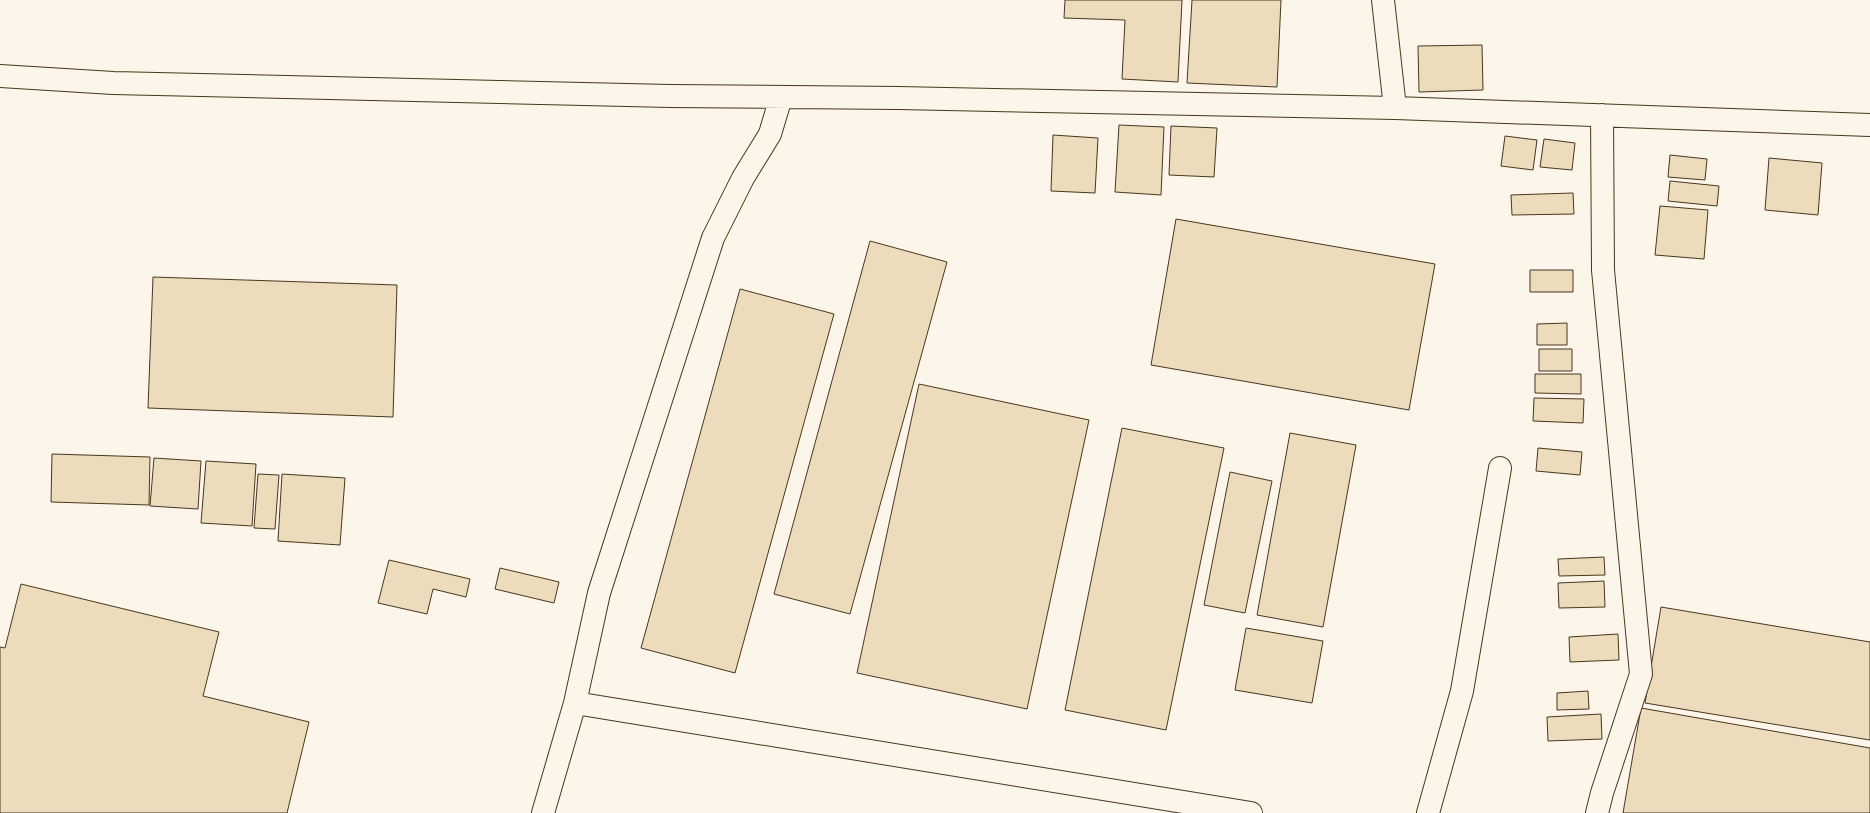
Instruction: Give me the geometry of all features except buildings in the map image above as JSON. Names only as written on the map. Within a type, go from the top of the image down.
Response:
[{"type":"street","points":[[1383,0],[1394,108]]},
{"type":"street","points":[[0,76],[113,83],[670,96],[1394,108],[1870,125]]},
{"type":"street","points":[[543,813],[575,703],[599,593],[713,238],[743,178],[770,134],[781,97]]},
{"type":"street","points":[[1597,813],[1602,793],[1641,674],[1603,270],[1602,115]]},
{"type":"street","points":[[1428,813],[1462,691],[1500,468]]},
{"type":"street","points":[[575,703],[1250,813]]}]
